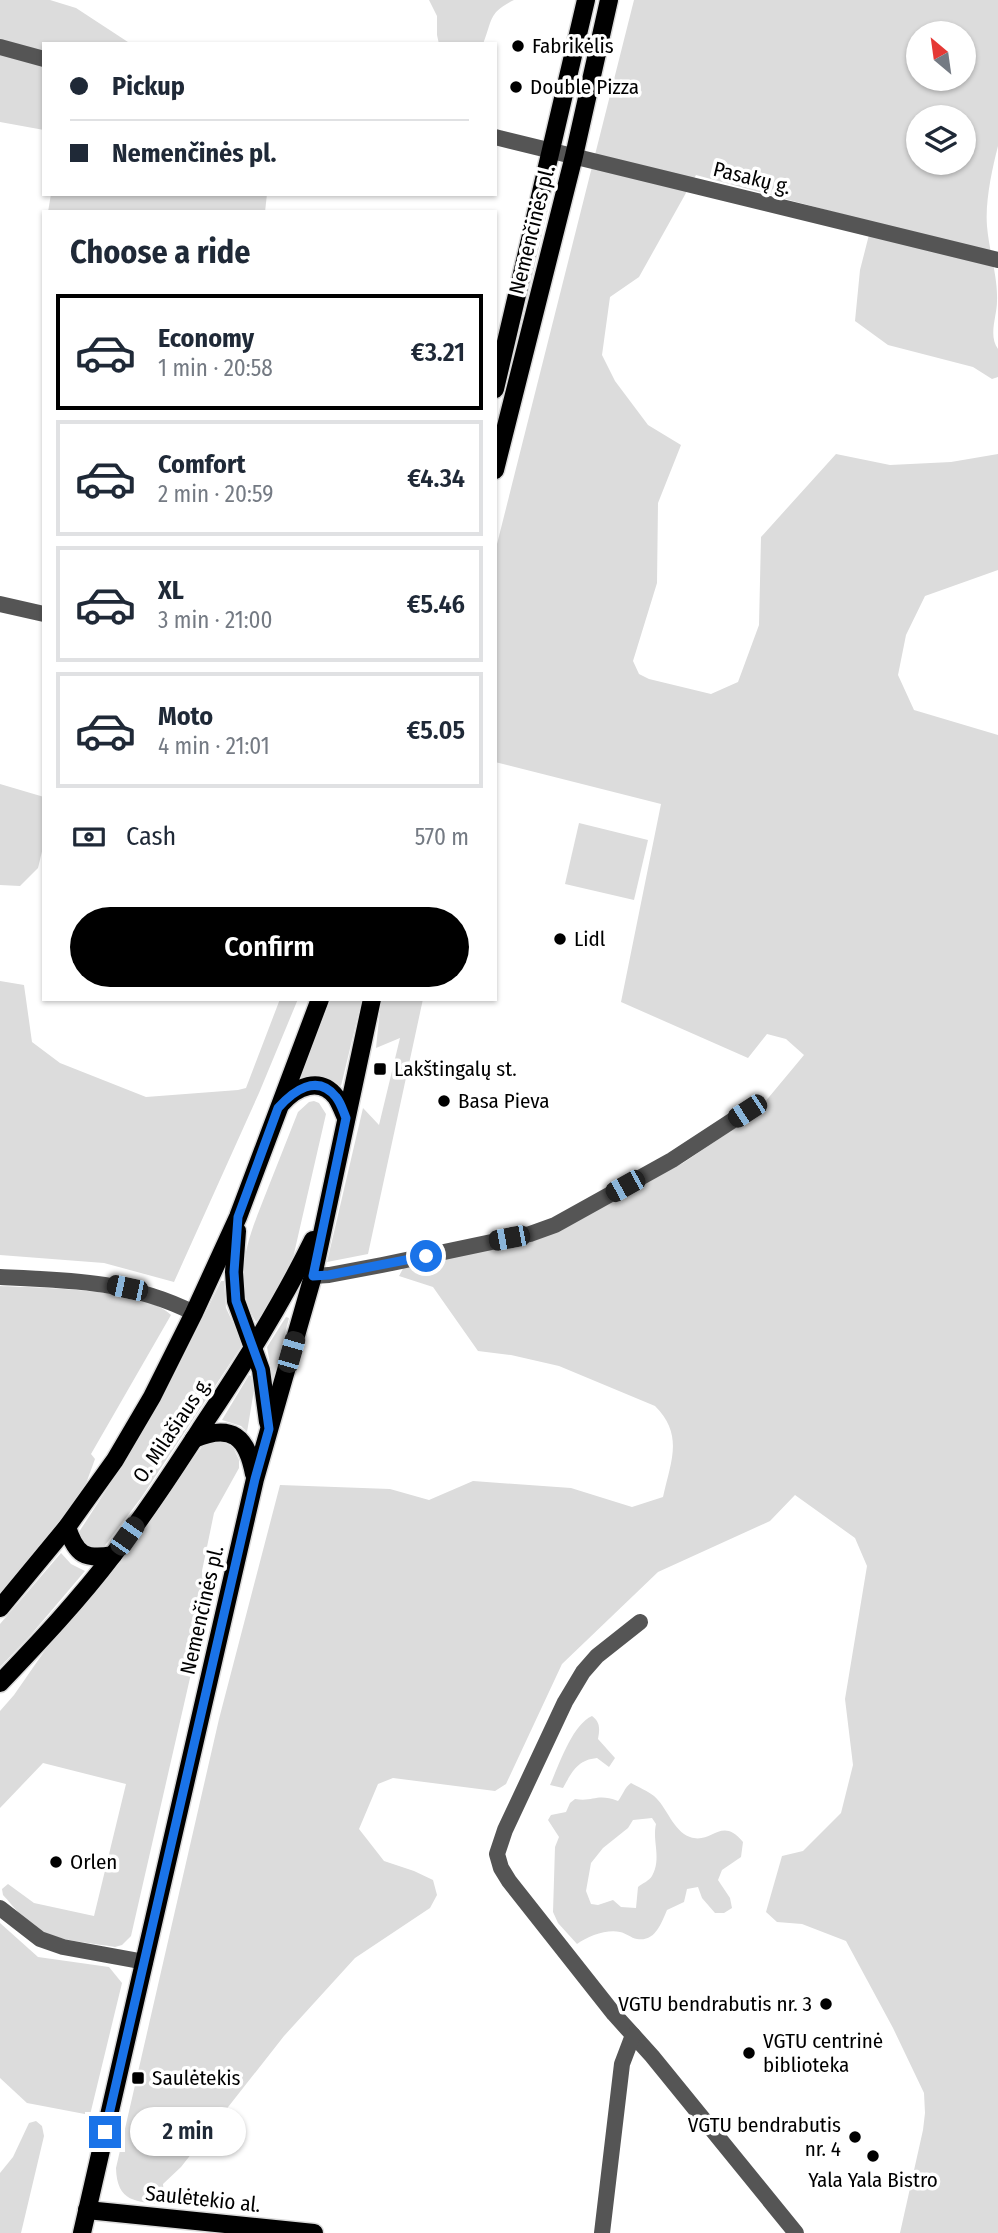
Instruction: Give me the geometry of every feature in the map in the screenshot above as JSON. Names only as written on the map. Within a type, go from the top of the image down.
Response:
[{"type":"main road","name":"Nemenčinės pl.","points":[[497,381],[586,0]]},
{"type":"main road","name":"Nemenčinės pl.","points":[[497,462],[574,156],[609,0]]},
{"type":"main road","points":[[269,1429],[261,1370],[236,1301],[234,1272],[238,1217],[319,1001]]},
{"type":"main road","name":"Nemenčinės pl.","points":[[88,2232],[88,2210],[255,1479],[313,1276],[372,1001]]},
{"type":"main road","points":[[278,1108],[298,1089],[315,1085],[326,1088],[337,1097],[346,1118]]},
{"type":"main road","name":"O. Milašiaus g.","points":[[0,1683],[42,1640],[113,1555],[194,1439],[254,1348],[294,1278],[325,1214]]},
{"type":"main road","name":"O. Milašiaus g.","points":[[0,1608],[67,1527],[115,1460],[146,1407],[194,1313],[238,1217]]},
{"type":"main road","points":[[194,1439],[210,1432],[223,1431],[233,1434],[250,1453],[255,1479]]},
{"type":"main road","points":[[67,1527],[72,1543],[82,1554],[96,1558],[113,1555]]},
{"type":"main road","name":"Saulėtekio al.","points":[[88,2210],[314,2233]]},
{"type":"street","points":[[0,47],[42,58]]},
{"type":"street","name":"Pasakų g.","points":[[497,137],[998,260]]},
{"type":"street","points":[[0,604],[42,614]]},
{"type":"street","points":[[313,1276],[382,1265],[530,1234],[555,1224],[672,1160],[747,1111]]},
{"type":"street","points":[[0,1277],[79,1280],[112,1285],[142,1291],[194,1313]]},
{"type":"street","points":[[640,1622],[583,1672],[565,1702],[505,1830],[497,1854],[509,1881],[796,2233]]},
{"type":"street","points":[[0,1908],[40,1939],[62,1947],[145,1962]]},
{"type":"street","points":[[602,2233],[622,2064],[632,2035]]},
{"type":"shaded area","points":[[0,0],[50,0],[76,8],[128,42],[42,42],[42,130],[0,122]]},
{"type":"shaded area","points":[[429,0],[514,0],[495,13],[484,42],[439,42],[437,16]]},
{"type":"shaded area","points":[[634,0],[998,0],[998,146],[987,217],[997,292],[993,332],[998,349],[998,377],[992,379],[973,367],[888,345],[855,321],[860,270],[871,227],[864,220],[696,175],[639,277],[610,297],[602,355],[615,381],[648,425],[681,445],[658,503],[657,583],[633,661],[639,674],[649,679],[711,694],[738,682],[759,625],[761,537],[836,454],[890,465],[951,462],[998,454],[998,570],[925,596],[906,635],[898,675],[914,710],[998,735],[998,2233],[900,2233],[923,2130],[924,2093],[846,1941],[802,1924],[777,1922],[766,1912],[782,1856],[803,1851],[841,1813],[853,1765],[845,1699],[867,1566],[855,1538],[795,1495],[770,1521],[658,1572],[562,1664],[506,1784],[495,1791],[393,1778],[378,1784],[359,1829],[384,1861],[433,1880],[437,1895],[430,1908],[355,1958],[284,2036],[181,2167],[163,2184],[165,2205],[137,2201],[124,2194],[120,2188],[116,2168],[219,1719],[280,1485],[390,1489],[429,1500],[473,1481],[571,1488],[632,1507],[663,1497],[673,1449],[670,1427],[655,1406],[559,1366],[478,1351],[433,1287],[399,1276],[406,1263],[520,1244],[683,1163],[754,1115],[804,1055],[786,1039],[767,1034],[748,1058],[621,1002],[661,804],[497,763],[497,544]]},
{"type":"shaded area","points":[[51,196],[267,196],[265,210],[48,210]]},
{"type":"shaded area","points":[[0,784],[42,796],[42,851],[38,868],[20,886],[0,885]]},
{"type":"shaded area","points":[[579,823],[648,840],[634,900],[565,884]]},
{"type":"shaded area","points":[[0,981],[24,985],[32,1042],[60,1063],[146,1097],[246,1088],[279,1001],[297,1001],[174,1282],[104,1263],[0,1255]]},
{"type":"shaded area","points":[[330,1001],[362,1001],[341,1086],[323,1078],[303,1079],[301,1076]]},
{"type":"shaded area","points":[[381,1001],[423,1001],[368,1254],[327,1262],[363,1108],[379,1125],[400,1038],[376,1048]]},
{"type":"shaded area","points":[[314,1101],[319,1103],[326,1114],[293,1258],[278,1290],[256,1322],[244,1288],[243,1271],[250,1238],[298,1112]]},
{"type":"shaded area","points":[[221,1281],[224,1281],[226,1308],[243,1344],[141,1498],[103,1548],[90,1551],[81,1545],[79,1532],[127,1458],[176,1372]]},
{"type":"shaded area","points":[[0,1286],[115,1294],[158,1306],[171,1315],[91,1454],[95,1459],[84,1489],[0,1593]]},
{"type":"shaded area","points":[[286,1317],[289,1318],[273,1381],[267,1347]]},
{"type":"shaded area","points":[[249,1375],[254,1390],[247,1432],[241,1426],[222,1420]]},
{"type":"shaded area","points":[[217,1439],[233,1447],[239,1460],[239,1468],[214,1513],[202,1571],[206,1608],[131,1936],[122,1945],[115,1947],[47,1934],[20,1914],[3,1895],[2,1889],[8,1884],[34,1903],[94,1916],[126,1784],[43,1763],[0,1808],[0,1711],[48,1646],[114,1570],[204,1444]]},
{"type":"shaded area","points":[[61,1553],[71,1564],[85,1571],[0,1667],[0,1624]]},
{"type":"shaded area","points":[[592,1716],[599,1726],[598,1739],[615,1758],[609,1767],[597,1758],[585,1761],[572,1772],[563,1788],[550,1785],[572,1737]]},
{"type":"shaded area","points":[[631,1783],[654,1796],[679,1830],[690,1837],[698,1838],[729,1831],[743,1842],[741,1857],[722,1870],[718,1880],[730,1898],[732,1908],[724,1913],[715,1913],[702,1898],[698,1887],[687,1889],[684,1902],[667,1910],[656,1931],[648,1938],[637,1939],[609,1931],[577,1944],[558,1923],[553,1912],[555,1847],[559,1837],[548,1820],[551,1815],[566,1812],[575,1799],[605,1798],[618,1801]],"holes":[[[652,1818],[656,1824],[655,1870],[651,1878],[638,1887],[636,1908],[621,1907],[613,1900],[598,1905],[591,1904],[586,1891],[591,1863],[603,1848],[628,1828],[633,1820]]]},
{"type":"shaded area","points":[[0,1923],[38,1957],[109,1967],[122,1983],[90,2115],[27,2103],[0,2078]]},
{"type":"shaded area","points":[[36,2121],[42,2126],[44,2136],[21,2233],[0,2233],[0,2173],[13,2157],[29,2123]]},
{"type":"place","name":"Fabrikėlis","points":[[518,46]]},
{"type":"place","name":"Double Pizza","points":[[516,87]]},
{"type":"place","name":"Lidl","points":[[560,939]]},
{"type":"place","name":"Lakštingalų st.","points":[[380,1069]]},
{"type":"place","name":"Basa Pieva","points":[[444,1101]]},
{"type":"place","name":"Orlen","points":[[56,1862]]},
{"type":"place","name":"VGTU bendrabutis nr. 3","points":[[826,2004]]},
{"type":"place","name":"VGTU centrinė biblioteka","points":[[749,2053]]},
{"type":"place","name":"Saulėtekis","points":[[138,2078]]},
{"type":"place","name":"VGTU bendrabutis nr. 4","points":[[855,2137]]},
{"type":"place","name":"Yala Yala Bistro","points":[[873,2156]]},
{"type":"route","points":[[105,2132],[255,1479],[269,1429],[261,1370],[236,1301],[234,1272],[238,1217],[278,1108],[289,1095],[306,1086],[326,1088],[337,1097],[346,1118],[313,1276],[426,1256]]}]
